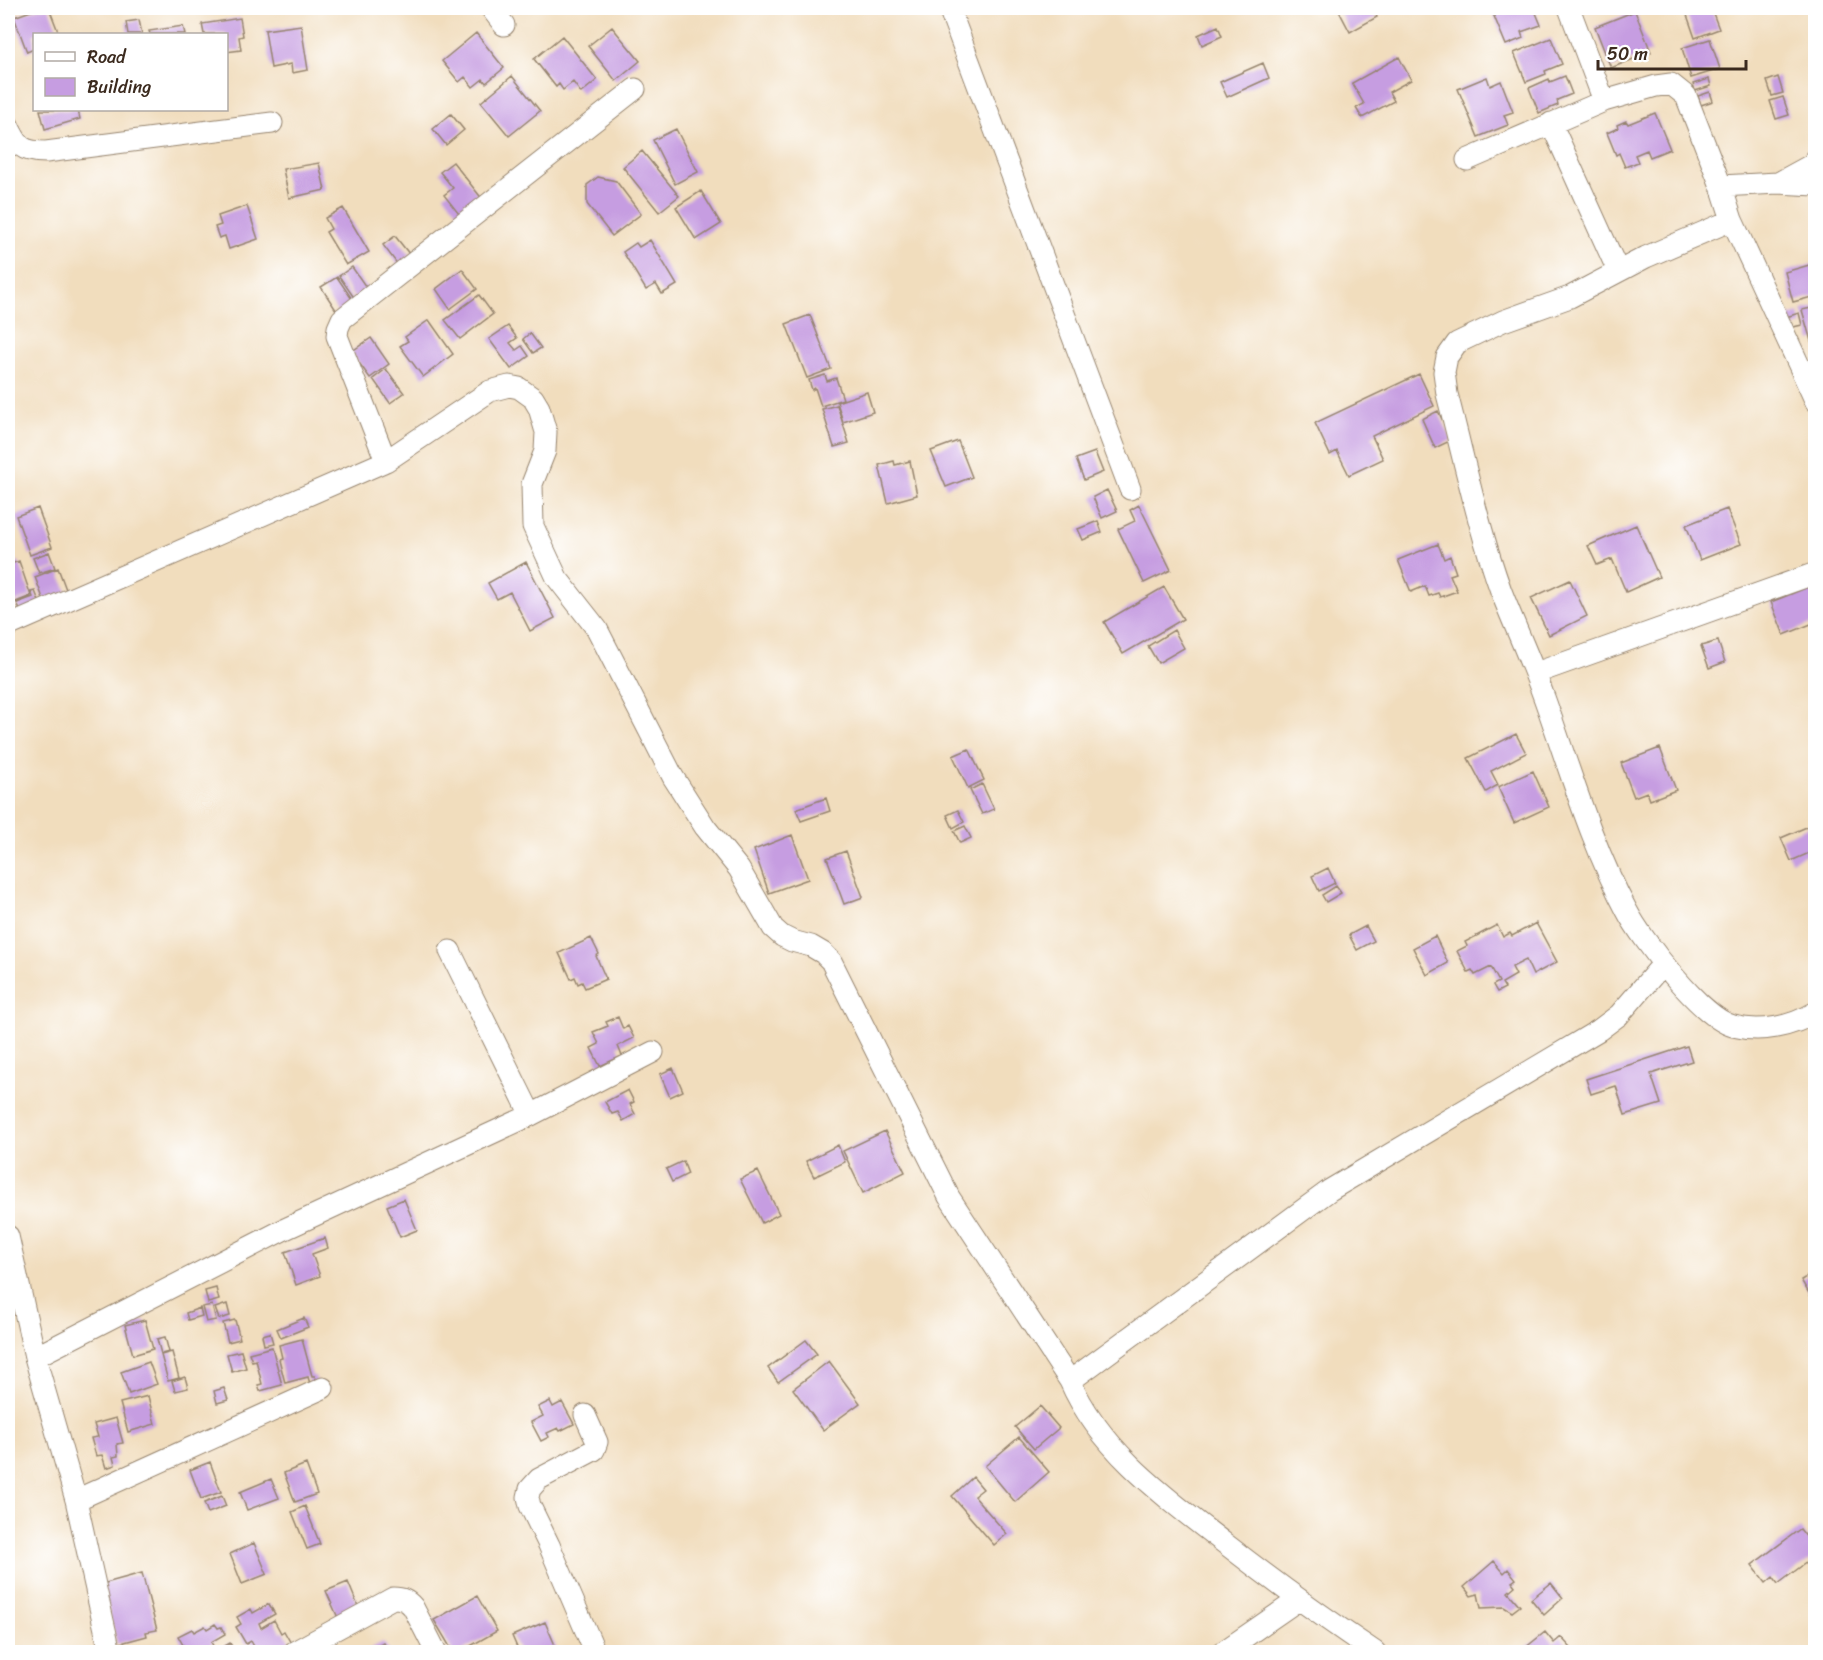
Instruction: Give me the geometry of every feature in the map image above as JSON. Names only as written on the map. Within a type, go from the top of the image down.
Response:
[{"type":"street","points":[[491,8],[504,25]]},
{"type":"street","points":[[949,8],[1130,489]]},
{"type":"street","points":[[1569,8],[1604,101]]},
{"type":"street","points":[[1467,160],[1604,101],[1671,84],[1686,96],[1732,220],[1815,402]]},
{"type":"street","points":[[386,461],[337,336],[342,319],[635,89]]},
{"type":"street","points":[[8,125],[17,142],[30,152],[46,152],[272,123]]},
{"type":"street","points":[[1551,123],[1618,271]]},
{"type":"street","points":[[1778,183],[1811,165],[1815,159]]},
{"type":"street","points":[[1721,186],[1778,183],[1815,185]]},
{"type":"street","points":[[1732,220],[1684,239],[1570,297],[1503,321],[1457,343],[1447,357],[1444,372],[1447,394],[1501,591],[1536,673],[1606,865],[1627,913],[1663,964],[1703,1007],[1731,1026],[1765,1030],[1801,1022],[1815,1012]]},
{"type":"street","points":[[8,626],[386,461],[490,391],[509,386],[519,388],[533,398],[539,408],[546,432],[545,451],[532,484],[533,526],[557,578],[597,629],[673,777],[705,827],[739,869],[773,928],[792,941],[811,946],[831,961],[949,1197],[1070,1381],[1090,1420],[1105,1439],[1145,1479],[1192,1518],[1298,1600],[1375,1653]]},
{"type":"street","points":[[1536,673],[1815,573]]},
{"type":"street","points":[[450,951],[531,1115]]},
{"type":"street","points":[[1070,1381],[1330,1190],[1599,1030],[1619,1015],[1663,964]]},
{"type":"street","points":[[35,1356],[283,1230],[531,1115],[653,1052]]},
{"type":"street","points":[[8,1236],[35,1356],[76,1500],[110,1653]]},
{"type":"street","points":[[76,1500],[323,1388]]},
{"type":"street","points":[[585,1415],[597,1442],[594,1450],[539,1479],[530,1489],[528,1497],[596,1653]]},
{"type":"street","points":[[294,1653],[393,1598],[408,1601],[413,1607],[436,1653]]},
{"type":"street","points":[[1223,1653],[1298,1600]]},
{"type":"building","points":[[39,8],[49,8],[59,33],[33,33],[33,49],[27,52],[14,17]]},
{"type":"building","points":[[1345,8],[1372,8],[1377,17],[1350,32],[1339,11]]},
{"type":"building","points":[[1534,8],[1541,25],[1521,32],[1523,38],[1506,45],[1491,9]]},
{"type":"building","points":[[1698,8],[1711,8],[1719,29],[1695,38],[1686,12]]},
{"type":"building","points":[[1635,11],[1651,52],[1611,68],[1595,27]]},
{"type":"building","points":[[240,18],[243,36],[239,37],[241,50],[228,52],[228,33],[204,33],[202,24]]},
{"type":"building","points":[[139,20],[142,33],[128,33],[126,22]]},
{"type":"building","points":[[301,25],[308,70],[292,73],[291,64],[271,68],[265,30]]},
{"type":"building","points":[[183,26],[185,33],[150,33],[149,31]]},
{"type":"building","points":[[1218,26],[1222,36],[1202,45],[1198,35]]},
{"type":"building","points":[[612,27],[640,61],[616,81],[588,46]]},
{"type":"building","points":[[476,33],[504,68],[486,83],[483,79],[473,87],[465,77],[459,82],[442,61]]},
{"type":"building","points":[[562,36],[597,80],[581,93],[573,82],[563,90],[559,84],[556,87],[534,59]]},
{"type":"building","points":[[1551,38],[1562,64],[1526,82],[1514,53]]},
{"type":"building","points":[[1710,39],[1720,69],[1691,78],[1682,48]]},
{"type":"building","points":[[1399,57],[1411,80],[1389,92],[1394,101],[1362,118],[1356,108],[1364,104],[1352,83]]},
{"type":"building","points":[[1263,63],[1269,78],[1227,97],[1220,82]]},
{"type":"building","points":[[512,76],[540,111],[509,136],[481,102]]},
{"type":"building","points":[[1565,76],[1572,94],[1557,100],[1558,105],[1539,113],[1529,88],[1549,79],[1550,82]]},
{"type":"building","points":[[1487,77],[1490,86],[1501,81],[1513,112],[1504,115],[1508,125],[1478,137],[1458,89]]},
{"type":"building","points":[[1778,77],[1783,93],[1772,96],[1767,81]]},
{"type":"building","points":[[1709,79],[1711,86],[1695,91],[1693,84]]},
{"type":"building","points":[[1710,92],[1713,101],[1701,105],[1698,96]]},
{"type":"building","points":[[1783,97],[1789,115],[1776,119],[1770,101]]},
{"type":"building","points":[[40,111],[78,111],[80,119],[45,129]]},
{"type":"building","points":[[1655,113],[1670,149],[1650,157],[1647,150],[1635,155],[1638,162],[1625,167],[1619,153],[1616,155],[1607,133],[1626,121],[1628,124]]},
{"type":"building","points":[[451,114],[464,130],[446,145],[433,129]]},
{"type":"building","points":[[676,129],[698,172],[675,184],[653,140]]},
{"type":"building","points":[[642,151],[679,196],[659,212],[623,167]]},
{"type":"building","points":[[453,162],[483,200],[462,218],[444,195],[453,188],[440,172]]},
{"type":"building","points":[[319,163],[325,190],[289,198],[283,169]]},
{"type":"building","points":[[598,177],[616,181],[641,214],[612,236],[587,204],[587,185]]},
{"type":"building","points":[[701,191],[721,224],[696,240],[676,207]]},
{"type":"building","points":[[247,206],[258,239],[229,249],[225,236],[219,238],[215,227],[221,225],[218,216]]},
{"type":"building","points":[[343,208],[369,252],[346,265],[326,232],[331,229],[325,218]]},
{"type":"building","points":[[395,236],[410,255],[398,265],[383,245]]},
{"type":"building","points":[[650,240],[677,285],[662,294],[656,284],[646,290],[623,252],[636,243],[639,247]]},
{"type":"building","points":[[1816,263],[1816,296],[1793,302],[1785,272]]},
{"type":"building","points":[[352,267],[368,290],[355,299],[339,276]]},
{"type":"building","points":[[462,269],[477,289],[450,309],[436,289]]},
{"type":"building","points":[[337,277],[354,302],[338,313],[321,287]]},
{"type":"building","points":[[479,295],[493,314],[460,339],[445,320]]},
{"type":"building","points":[[1816,307],[1816,339],[1811,341],[1802,310]]},
{"type":"building","points":[[1799,313],[1802,325],[1789,328],[1786,317]]},
{"type":"building","points":[[810,315],[831,369],[807,378],[786,324]]},
{"type":"building","points":[[429,320],[453,354],[423,377],[400,346],[408,341],[405,337]]},
{"type":"building","points":[[508,326],[517,338],[510,343],[516,350],[522,346],[529,356],[511,369],[489,339]]},
{"type":"building","points":[[530,333],[541,348],[533,353],[523,339]]},
{"type":"building","points":[[371,338],[389,364],[370,378],[351,352]]},
{"type":"building","points":[[386,369],[404,393],[390,403],[373,379]]},
{"type":"building","points":[[1419,374],[1434,406],[1372,436],[1383,459],[1349,475],[1337,451],[1330,455],[1315,423]]},
{"type":"building","points":[[825,375],[827,381],[836,378],[843,399],[821,406],[815,388],[812,390],[809,380]]},
{"type":"building","points":[[867,392],[873,412],[843,422],[837,402]]},
{"type":"building","points":[[837,405],[849,443],[834,447],[822,409]]},
{"type":"building","points":[[1438,411],[1452,440],[1435,448],[1422,419]]},
{"type":"building","points":[[958,441],[972,477],[946,487],[931,451]]},
{"type":"building","points":[[1095,452],[1103,472],[1084,480],[1076,459]]},
{"type":"building","points":[[894,461],[895,465],[910,461],[917,495],[888,503],[879,465]]},
{"type":"building","points":[[1107,490],[1117,511],[1102,518],[1093,497]]},
{"type":"building","points":[[1139,505],[1171,570],[1144,583],[1118,529],[1135,521],[1130,510]]},
{"type":"building","points":[[38,508],[52,547],[30,555],[16,516]]},
{"type":"building","points":[[1727,509],[1741,544],[1700,560],[1686,525]]},
{"type":"building","points":[[1098,521],[1102,532],[1083,540],[1078,529]]},
{"type":"building","points":[[1636,525],[1659,577],[1626,592],[1612,559],[1597,565],[1588,546]]},
{"type":"building","points":[[1438,544],[1444,559],[1450,556],[1456,573],[1450,575],[1457,591],[1440,597],[1438,593],[1429,596],[1425,586],[1411,592],[1398,560]]},
{"type":"building","points":[[49,552],[55,568],[39,573],[33,558]]},
{"type":"building","points":[[19,561],[31,596],[8,605],[8,565]]},
{"type":"building","points":[[526,562],[555,618],[530,631],[510,592],[497,599],[488,583]]},
{"type":"building","points":[[58,568],[67,592],[44,601],[35,577]]},
{"type":"building","points":[[1570,580],[1587,616],[1549,635],[1531,598]]},
{"type":"building","points":[[1816,584],[1816,622],[1784,635],[1771,602]]},
{"type":"building","points":[[1164,587],[1183,619],[1123,654],[1104,622]]},
{"type":"building","points":[[35,591],[41,606],[21,613],[17,603],[33,597],[31,592]]},
{"type":"building","points":[[1174,630],[1184,648],[1158,663],[1148,646]]},
{"type":"building","points":[[1718,641],[1725,662],[1709,668],[1701,646]]},
{"type":"building","points":[[1516,734],[1526,753],[1491,771],[1498,785],[1486,792],[1468,758]]},
{"type":"building","points":[[1660,748],[1676,790],[1650,800],[1647,792],[1634,797],[1621,763]]},
{"type":"building","points":[[969,749],[984,780],[968,788],[953,756]]},
{"type":"building","points":[[1533,771],[1549,807],[1514,823],[1498,787]]},
{"type":"building","points":[[982,784],[994,809],[982,814],[970,790]]},
{"type":"building","points":[[826,798],[830,811],[801,821],[796,809]]},
{"type":"building","points":[[958,810],[964,822],[953,828],[947,815]]},
{"type":"building","points":[[1816,823],[1816,850],[1791,861],[1781,838]]},
{"type":"building","points":[[965,826],[971,838],[960,843],[954,831]]},
{"type":"building","points":[[792,835],[808,879],[769,893],[754,850]]},
{"type":"building","points":[[846,851],[863,897],[844,904],[827,858]]},
{"type":"building","points":[[1328,868],[1335,883],[1319,891],[1312,876]]},
{"type":"building","points":[[1336,886],[1341,893],[1326,902],[1322,895]]},
{"type":"building","points":[[1536,923],[1557,962],[1533,975],[1526,960],[1512,967],[1516,975],[1502,983],[1505,988],[1497,992],[1493,985],[1499,982],[1491,967],[1475,975],[1472,970],[1468,972],[1457,951],[1467,946],[1465,942],[1497,925],[1503,937],[1510,933],[1512,936]]},
{"type":"building","points":[[1366,926],[1374,941],[1357,950],[1349,935]]},
{"type":"building","points":[[1435,936],[1448,963],[1427,975],[1413,948]]},
{"type":"building","points":[[591,938],[599,954],[596,956],[606,979],[585,988],[582,982],[578,984],[575,977],[571,979],[559,953]]},
{"type":"building","points":[[618,1017],[623,1029],[628,1026],[634,1038],[618,1046],[622,1056],[600,1066],[591,1048],[599,1044],[593,1032],[608,1026],[606,1022]]},
{"type":"building","points":[[1687,1046],[1692,1061],[1651,1074],[1661,1104],[1625,1115],[1616,1086],[1591,1094],[1586,1079]]},
{"type":"building","points":[[673,1068],[683,1091],[670,1097],[660,1074]]},
{"type":"building","points":[[628,1090],[634,1102],[630,1104],[635,1114],[623,1121],[618,1112],[612,1114],[605,1102]]},
{"type":"building","points":[[885,1131],[905,1172],[863,1193],[843,1151]]},
{"type":"building","points":[[838,1145],[845,1162],[814,1177],[806,1161]]},
{"type":"building","points":[[683,1161],[688,1174],[672,1182],[666,1169]]},
{"type":"building","points":[[758,1171],[779,1214],[762,1223],[740,1179]]},
{"type":"building","points":[[404,1199],[417,1230],[400,1237],[387,1206]]},
{"type":"building","points":[[325,1238],[328,1248],[312,1254],[320,1276],[296,1285],[285,1252]]},
{"type":"building","points":[[1816,1271],[1816,1291],[1810,1295],[1801,1280]]},
{"type":"building","points":[[216,1288],[219,1300],[208,1303],[205,1291]]},
{"type":"building","points":[[227,1304],[230,1316],[219,1319],[215,1308]]},
{"type":"building","points":[[212,1305],[216,1320],[206,1322],[202,1307]]},
{"type":"building","points":[[200,1308],[202,1316],[188,1320],[186,1313]]},
{"type":"building","points":[[304,1318],[308,1327],[281,1338],[277,1329]]},
{"type":"building","points":[[145,1320],[153,1349],[133,1355],[125,1325]]},
{"type":"building","points":[[235,1320],[240,1339],[228,1342],[223,1323]]},
{"type":"building","points":[[270,1333],[273,1343],[264,1345],[262,1335]]},
{"type":"building","points":[[165,1337],[169,1352],[161,1354],[157,1339]]},
{"type":"building","points":[[302,1339],[312,1376],[315,1376],[318,1386],[310,1384],[308,1377],[285,1383],[279,1359],[282,1358],[279,1345]]},
{"type":"building","points":[[806,1340],[817,1354],[778,1382],[768,1368]]},
{"type":"building","points":[[272,1347],[282,1385],[260,1391],[258,1385],[262,1384],[256,1360],[252,1361],[249,1353]]},
{"type":"building","points":[[241,1351],[246,1368],[232,1372],[227,1354]]},
{"type":"building","points":[[172,1352],[179,1378],[168,1381],[161,1355]]},
{"type":"building","points":[[829,1361],[860,1403],[823,1430],[793,1389]]},
{"type":"building","points":[[149,1362],[157,1384],[129,1394],[121,1372]]},
{"type":"building","points":[[185,1377],[188,1388],[175,1391],[172,1381]]},
{"type":"building","points":[[224,1388],[228,1400],[217,1403],[214,1391]]},
{"type":"building","points":[[148,1396],[155,1424],[128,1432],[120,1403]]},
{"type":"building","points":[[550,1401],[553,1407],[562,1402],[574,1424],[560,1431],[558,1428],[547,1433],[549,1437],[541,1441],[531,1422],[543,1416],[538,1407]]},
{"type":"building","points":[[1040,1406],[1059,1428],[1034,1449],[1015,1427]]},
{"type":"building","points":[[116,1418],[123,1443],[117,1444],[118,1456],[113,1457],[115,1465],[106,1468],[102,1455],[96,1456],[91,1438],[98,1437],[94,1424]]},
{"type":"building","points":[[1019,1437],[1049,1472],[1015,1502],[985,1466]]},
{"type":"building","points":[[210,1462],[221,1492],[201,1499],[190,1470]]},
{"type":"building","points":[[306,1464],[317,1494],[295,1502],[284,1473]]},
{"type":"building","points":[[973,1477],[983,1489],[974,1496],[1007,1534],[994,1545],[952,1496]]},
{"type":"building","points":[[271,1479],[279,1498],[247,1510],[240,1492]]},
{"type":"building","points":[[222,1496],[226,1506],[208,1513],[204,1503]]},
{"type":"building","points":[[305,1506],[320,1544],[307,1549],[292,1512]]},
{"type":"building","points":[[1800,1529],[1816,1549],[1816,1555],[1778,1584],[1773,1577],[1766,1583],[1752,1565]]},
{"type":"building","points":[[254,1543],[267,1574],[242,1584],[230,1554]]},
{"type":"building","points":[[1494,1561],[1504,1573],[1508,1569],[1516,1579],[1512,1582],[1515,1586],[1508,1592],[1520,1606],[1512,1612],[1504,1607],[1481,1608],[1478,1594],[1471,1596],[1464,1587]]},
{"type":"building","points":[[142,1573],[157,1630],[146,1632],[147,1636],[117,1644],[102,1584]]},
{"type":"building","points":[[348,1582],[360,1611],[339,1620],[326,1591]]},
{"type":"building","points":[[1551,1583],[1563,1598],[1544,1615],[1531,1599]]},
{"type":"building","points":[[477,1596],[497,1631],[460,1652],[453,1652],[434,1620]]},
{"type":"building","points":[[269,1604],[275,1614],[259,1623],[261,1628],[274,1620],[281,1633],[284,1631],[293,1647],[284,1652],[257,1652],[251,1641],[246,1644],[236,1627],[241,1624],[237,1617],[251,1609],[253,1613]]},
{"type":"building","points":[[545,1622],[558,1652],[519,1652],[512,1636]]},
{"type":"building","points":[[215,1624],[218,1628],[221,1627],[225,1634],[211,1642],[216,1651],[230,1643],[235,1652],[187,1652],[178,1636],[192,1629],[194,1632],[205,1626],[207,1629]]},
{"type":"building","points":[[1545,1632],[1554,1643],[1561,1637],[1571,1648],[1565,1652],[1520,1652]]},
{"type":"building","points":[[383,1642],[390,1652],[364,1652]]}]
